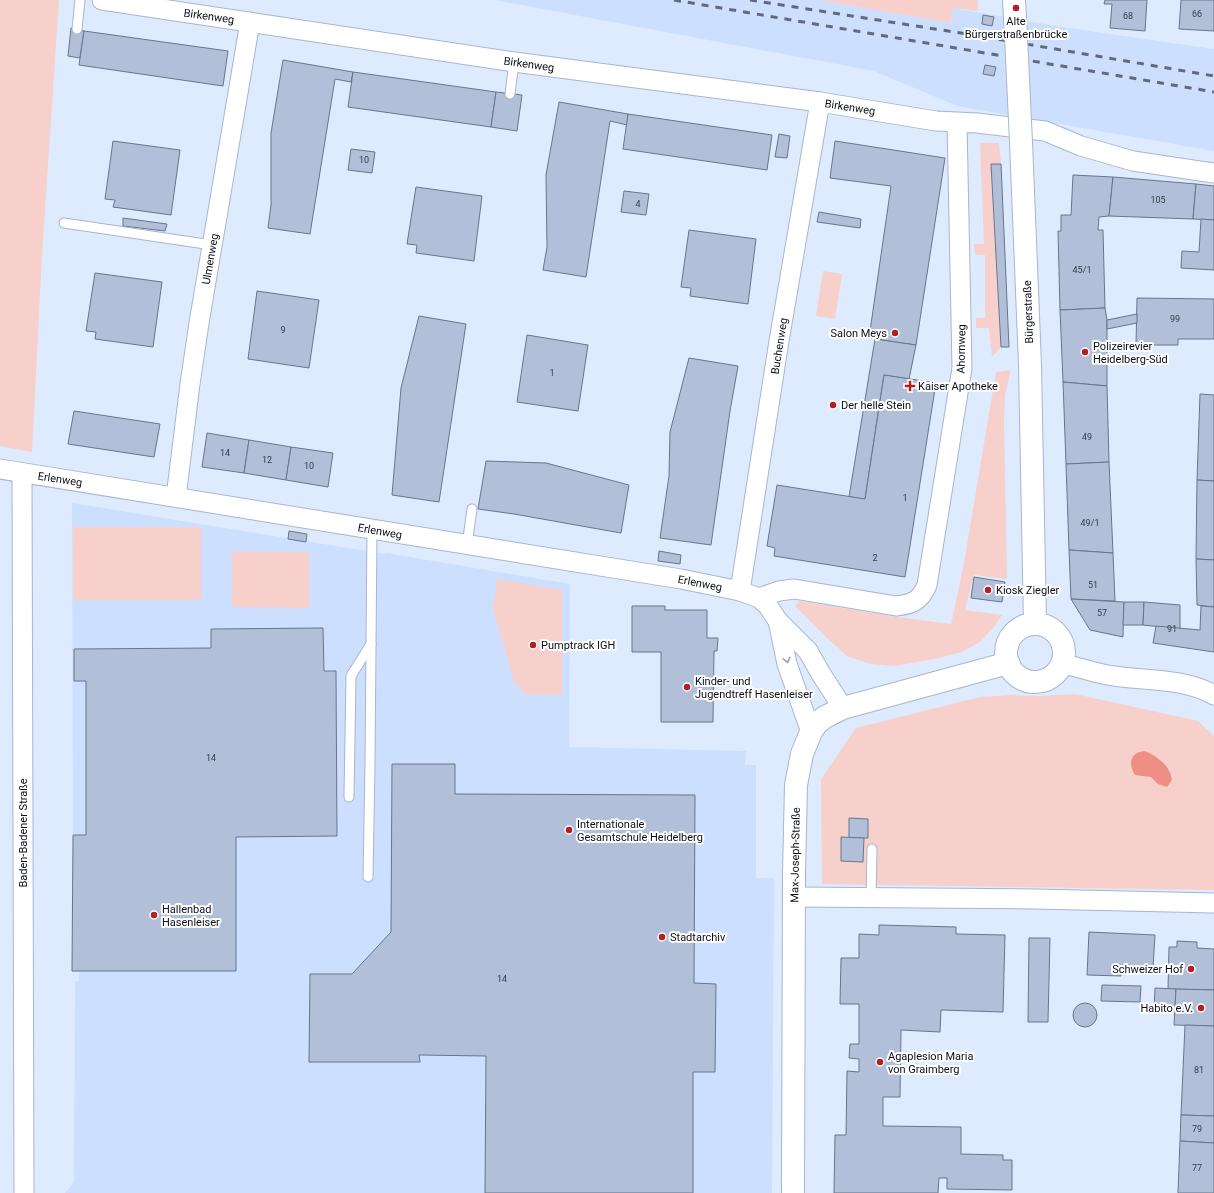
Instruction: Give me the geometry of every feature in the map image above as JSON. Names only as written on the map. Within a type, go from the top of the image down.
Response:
[{"type":"street","name":"Birkenweg","points":[[102,0],[514,62],[820,102],[936,121],[977,123],[1045,132],[1088,148],[1133,162],[1214,172]]},
{"type":"street","name":"Bürgerstraße","points":[[1014,0],[1031,389],[1035,624]]},
{"type":"street","name":"Ulmenweg","points":[[176,497],[191,376],[250,22]]},
{"type":"street","name":"Buchenweg","points":[[740,591],[778,349],[820,102]]},
{"type":"street","name":"Ahornweg","points":[[759,598],[779,591],[794,589],[896,606],[906,605],[916,600],[923,594],[927,585],[962,368],[957,123]]},
{"type":"street","name":"Erlenweg","points":[[0,469],[681,579],[740,591],[759,598],[768,606],[778,622],[808,651],[843,708]]},
{"type":"street","name":"Baden-Badener Straße","points":[[22,473],[24,1193]]},
{"type":"street","name":"Erlenweg","points":[[778,622],[787,664],[811,732]]},
{"type":"street","points":[[1035,624],[1044,625],[1053,629],[1059,636],[1065,654],[1062,664],[1057,672],[1050,678],[1041,682],[1031,682],[1014,672],[1009,664],[1007,646],[1011,637],[1017,630],[1025,626],[1035,624]]},
{"type":"street","name":"Max-Joseph-Straße","points":[[793,1193],[796,785],[802,754],[811,732],[817,723],[843,708],[1009,664]]},
{"type":"street","points":[[1062,664],[1113,676],[1184,684],[1204,689],[1214,695]]},
{"type":"street","points":[[794,897],[1035,899],[1214,903]]},
{"type":"lane","points":[[77,29],[80,0]]},
{"type":"lane","points":[[510,94],[514,62]]},
{"type":"lane","points":[[64,223],[212,245]]},
{"type":"lane","points":[[467,545],[472,509]]},
{"type":"lane","points":[[368,877],[372,529]]},
{"type":"lane","points":[[349,797],[351,676],[371,644]]},
{"type":"lane","points":[[870,898],[872,849]]},
{"type":"shaded area","points":[[0,0],[59,0],[42,255],[32,452],[0,446]]},
{"type":"shaded area","points":[[495,0],[818,0],[951,23],[953,8],[1062,27],[1214,49],[1214,151],[957,106],[874,71]]},
{"type":"shaded area","points":[[818,0],[978,0],[978,11],[953,8],[951,23]]},
{"type":"shaded area","points":[[980,143],[999,143],[1001,164],[991,165],[1001,347],[992,357],[989,328],[976,328],[976,318],[985,318],[985,255],[975,255],[974,244],[984,244]]},
{"type":"shaded area","points":[[823,271],[842,274],[835,319],[816,316]]},
{"type":"shaded area","points":[[1011,370],[1005,395],[1004,422],[1007,579],[974,575],[965,610],[1002,615],[994,627],[980,642],[962,652],[895,666],[871,664],[847,656],[795,606],[799,601],[951,624],[963,569],[996,372]]},
{"type":"shaded area","name":"Internationale Gesamtschule Heidelberg","points":[[72,503],[570,584],[569,747],[746,751],[745,765],[756,765],[756,878],[774,878],[772,1193],[65,1193],[74,1182],[75,981],[79,981],[79,972],[72,971]]},
{"type":"shaded area","points":[[73,527],[201,527],[201,600],[73,600]]},
{"type":"shaded area","points":[[232,551],[309,552],[309,608],[232,607]]},
{"type":"shaded area","name":"Pumptrack IGH","points":[[497,579],[562,590],[562,695],[525,694],[514,681],[493,609]]},
{"type":"shaded area","points":[[1075,694],[1198,721],[1214,736],[1214,890],[822,884],[821,779],[856,728],[980,697]]},
{"type":"shaded area","points":[[1144,751],[1158,759],[1167,768],[1172,780],[1167,787],[1158,784],[1151,777],[1135,775],[1131,767],[1133,757],[1139,752]]},
{"type":"building","points":[[1105,0],[1147,0],[1145,31],[1110,28],[1112,4],[1104,4]]},
{"type":"building","points":[[1181,0],[1214,0],[1214,31],[1179,29]]},
{"type":"building","points":[[983,15],[994,17],[992,26],[982,24]]},
{"type":"building","points":[[71,28],[84,31],[80,58],[68,56]]},
{"type":"building","points":[[84,31],[228,51],[223,86],[79,65]]},
{"type":"building","points":[[283,60],[353,72],[351,82],[335,79],[310,234],[268,228],[271,205],[271,133]]},
{"type":"building","points":[[985,65],[996,67],[994,76],[983,74]]},
{"type":"building","points":[[353,72],[496,92],[491,127],[348,107]]},
{"type":"building","points":[[496,92],[522,95],[517,131],[491,127]]},
{"type":"building","points":[[559,102],[628,114],[627,125],[610,121],[586,277],[543,270],[547,247],[546,175]]},
{"type":"building","points":[[628,114],[772,135],[767,170],[623,149]]},
{"type":"building","points":[[779,134],[790,136],[787,158],[775,157]]},
{"type":"building","points":[[113,141],[180,150],[171,215],[113,207],[115,200],[105,199]]},
{"type":"building","points":[[835,141],[945,158],[916,345],[869,338],[891,186],[830,178]]},
{"type":"building","points":[[351,149],[375,152],[372,173],[348,170]]},
{"type":"building","points":[[991,164],[1001,164],[1009,347],[1001,347]]},
{"type":"building","points":[[1073,175],[1113,177],[1109,216],[1099,217],[1098,230],[1103,230],[1105,308],[1060,310],[1058,231],[1061,231],[1061,215],[1071,215]]},
{"type":"building","points":[[1113,177],[1196,184],[1193,219],[1109,216]]},
{"type":"building","points":[[1196,184],[1214,186],[1214,220],[1193,219]]},
{"type":"building","points":[[416,187],[482,196],[474,261],[416,253],[417,245],[407,244]]},
{"type":"building","points":[[624,191],[649,194],[646,215],[621,212]]},
{"type":"building","points":[[819,212],[861,219],[860,228],[817,222]]},
{"type":"building","points":[[123,218],[167,224],[165,231],[123,226]]},
{"type":"building","points":[[1201,219],[1214,220],[1214,270],[1181,268],[1182,251],[1199,252]]},
{"type":"building","points":[[689,230],[756,239],[748,304],[690,296],[691,288],[681,287]]},
{"type":"building","points":[[95,273],[162,282],[153,347],[95,339],[96,332],[86,331]]},
{"type":"building","points":[[257,291],[319,300],[309,368],[248,359]]},
{"type":"building","points":[[1137,298],[1214,299],[1214,339],[1178,339],[1178,345],[1136,345]]},
{"type":"building","name":"Polizeirevier Heidelberg-Süd","points":[[1105,308],[1107,320],[1107,386],[1063,382],[1060,310]]},
{"type":"building","points":[[1137,314],[1137,323],[1107,329],[1107,320]]},
{"type":"building","points":[[419,316],[466,324],[439,502],[392,495],[401,388]]},
{"type":"building","points":[[527,335],[588,345],[578,411],[517,402]]},
{"type":"building","points":[[875,339],[916,345],[909,379],[884,375],[865,499],[849,497]]},
{"type":"building","points":[[689,358],[738,366],[711,545],[660,538],[669,476],[670,432]]},
{"type":"building","points":[[884,375],[936,383],[905,577],[774,556],[775,548],[767,546],[777,485],[865,499]]},
{"type":"building","points":[[1063,382],[1107,386],[1109,462],[1066,464]]},
{"type":"building","points":[[1200,394],[1214,395],[1214,481],[1197,480]]},
{"type":"building","points":[[74,411],[160,424],[154,457],[68,444]]},
{"type":"building","points":[[207,433],[249,440],[244,473],[202,467]]},
{"type":"building","points":[[249,440],[291,447],[286,480],[244,473]]},
{"type":"building","points":[[291,447],[333,453],[328,487],[286,480]]},
{"type":"building","points":[[486,461],[546,463],[629,485],[621,533],[478,509]]},
{"type":"building","points":[[1109,462],[1113,553],[1069,550],[1066,464]]},
{"type":"building","points":[[1197,480],[1214,481],[1214,560],[1196,559]]},
{"type":"building","points":[[289,531],[307,534],[306,542],[288,539]]},
{"type":"building","points":[[1069,550],[1113,553],[1115,601],[1071,599]]},
{"type":"building","points":[[659,551],[681,555],[680,564],[658,561]]},
{"type":"building","points":[[1196,559],[1214,560],[1214,607],[1197,605]]},
{"type":"building","name":"Kiosk Ziegler","points":[[974,577],[1005,582],[1002,602],[971,598]]},
{"type":"building","points":[[1071,599],[1124,602],[1123,637],[1090,630]]},
{"type":"building","points":[[1124,602],[1144,602],[1143,625],[1123,625]]},
{"type":"building","points":[[1144,602],[1180,605],[1180,629],[1143,625]]},
{"type":"building","name":"Kinder- und Jugendtreff Hasenleiser","points":[[632,606],[665,606],[665,610],[707,610],[707,638],[718,638],[717,651],[714,651],[713,722],[661,722],[661,652],[632,652]]},
{"type":"building","points":[[1201,606],[1214,607],[1214,652],[1153,643],[1156,626],[1200,630]]},
{"type":"building","points":[[323,628],[324,671],[336,671],[337,836],[236,837],[236,971],[72,971],[73,835],[86,835],[86,681],[74,681],[74,649],[211,648],[211,629]]},
{"type":"building","name":"Internationale Gesamtschule Heidelberg","points":[[392,764],[455,764],[455,794],[695,795],[694,983],[716,984],[715,1072],[693,1072],[693,1193],[485,1193],[486,1056],[419,1055],[420,1062],[309,1062],[310,974],[352,974],[391,932]]},
{"type":"building","points":[[849,818],[868,819],[868,838],[849,838]]},
{"type":"building","points":[[841,837],[864,838],[863,862],[841,861]]},
{"type":"building","name":"Agaplesion Maria von Graimberg","points":[[879,925],[956,927],[956,934],[1005,935],[1003,1012],[941,1010],[940,1032],[901,1030],[900,1097],[883,1097],[883,1126],[961,1127],[961,1154],[1003,1155],[1003,1160],[1012,1160],[1012,1190],[947,1189],[947,1178],[939,1178],[938,1193],[834,1193],[835,1135],[846,1135],[847,1071],[859,1072],[859,1059],[849,1058],[850,1044],[859,1044],[859,1004],[840,1004],[841,958],[859,958],[859,934],[879,935]]},
{"type":"building","points":[[1089,932],[1155,935],[1153,967],[1122,965],[1121,976],[1087,975]]},
{"type":"building","points":[[1029,938],[1050,938],[1048,1022],[1028,1022]]},
{"type":"building","name":"Schweizer Hof","points":[[1177,941],[1197,942],[1197,948],[1214,949],[1214,990],[1168,989],[1169,947],[1177,947]]},
{"type":"building","points":[[1102,985],[1141,986],[1140,1002],[1101,1001]]},
{"type":"building","points":[[1155,988],[1176,989],[1175,1010],[1154,1009]]},
{"type":"building","points":[[1176,989],[1214,990],[1214,1026],[1174,1025]]},
{"type":"building","points":[[1085,1003],[1093,1007],[1097,1015],[1093,1023],[1085,1027],[1077,1023],[1073,1015],[1077,1007]]},
{"type":"building","points":[[1185,1025],[1214,1026],[1214,1116],[1181,1115]]},
{"type":"building","points":[[1181,1115],[1214,1116],[1214,1143],[1180,1141]]},
{"type":"building","points":[[1180,1141],[1214,1143],[1214,1193],[1178,1193]]},
{"type":"railway","points":[[674,0],[1214,92]]},
{"type":"railway","points":[[750,0],[967,34],[1214,76]]},
{"type":"place","name":"Alte Bürgerstraßenbrücke","points":[[1016,8]]},
{"type":"place","name":"Salon Meys","points":[[895,333]]},
{"type":"place","name":"Polizeirevier Heidelberg-Süd","points":[[1085,352]]},
{"type":"place","name":"Kaiser Apotheke","points":[[910,386]]},
{"type":"place","name":"Der helle Stein","points":[[833,405]]},
{"type":"place","name":"Kiosk Ziegler","points":[[988,590]]},
{"type":"place","name":"Pumptrack IGH","points":[[533,645]]},
{"type":"place","name":"Kinder- und Jugendtreff Hasenleiser","points":[[687,687]]},
{"type":"place","name":"Internationale Gesamtschule Heidelberg","points":[[569,830]]},
{"type":"place","name":"Hallenbad Hasenleiser","points":[[154,915]]},
{"type":"place","name":"Stadtarchiv","points":[[662,937]]},
{"type":"place","name":"Schweizer Hof","points":[[1191,969]]},
{"type":"place","name":"Habito e.V.","points":[[1201,1008]]},
{"type":"place","name":"Agaplesion Maria von Graimberg","points":[[880,1062]]}]
